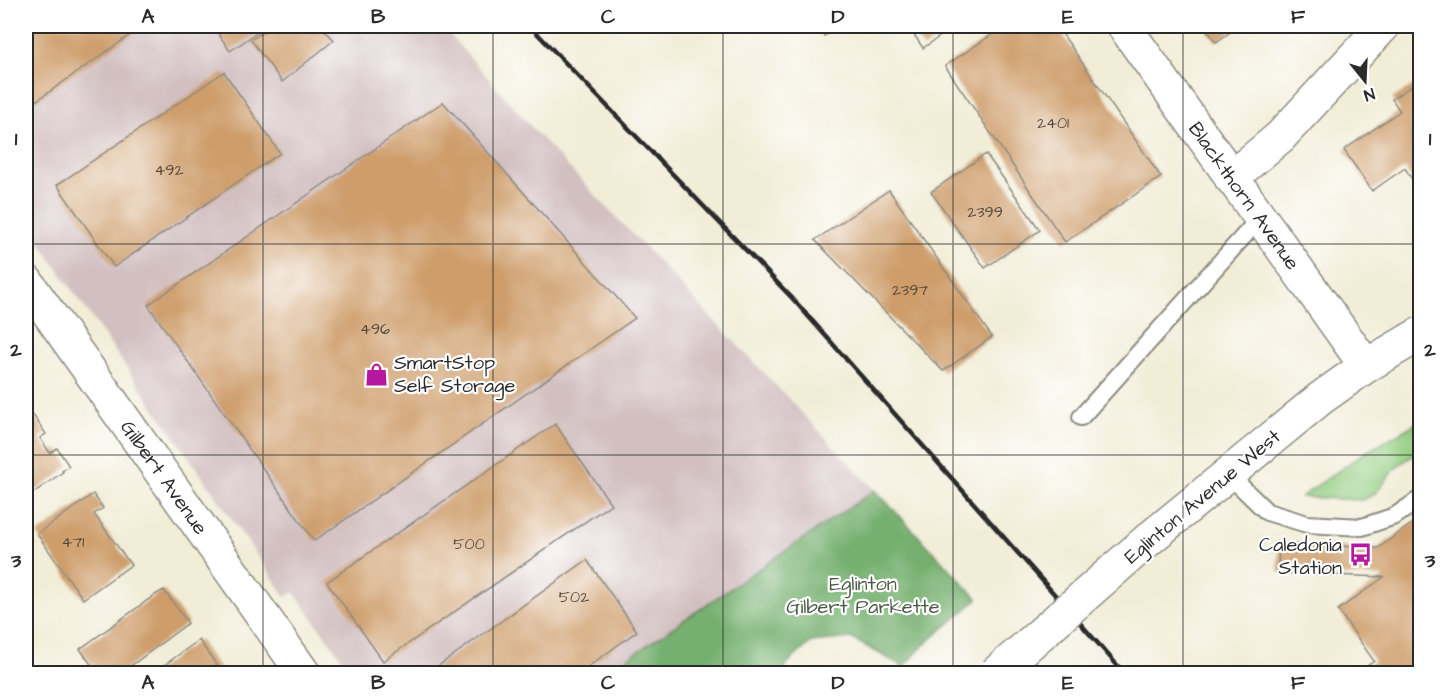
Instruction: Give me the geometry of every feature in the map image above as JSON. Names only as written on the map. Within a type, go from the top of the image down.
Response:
[{"type":"street","name":"Blackthorn Avenue","points":[[1124,26],[1366,366]]},
{"type":"street","points":[[1231,178],[1280,137],[1383,26]]},
{"type":"street","name":"Gilbert Avenue","points":[[26,281],[304,674]]},
{"type":"street","name":"Eglinton Avenue West","points":[[995,674],[1149,539],[1321,398],[1366,366],[1420,334]]},
{"type":"lane","points":[[1081,417],[1260,218]]},
{"type":"lane","points":[[1228,474],[1267,512],[1306,524],[1362,527],[1395,516],[1420,499]]},
{"type":"shaded area","points":[[26,26],[442,26],[541,138],[875,490],[606,673],[352,673],[294,592],[286,597],[26,223]]},
{"type":"green space","points":[[1420,421],[1420,451],[1396,468],[1372,495],[1361,500],[1301,497],[1361,455]]},
{"type":"green space","name":"Eglinton Gilbert Parkette","points":[[875,490],[978,599],[923,646],[904,667],[851,638],[811,642],[787,664],[783,673],[606,673]]},
{"type":"building","points":[[26,26],[143,26],[26,108]]},
{"type":"building","points":[[213,26],[267,26],[230,51]]},
{"type":"building","points":[[272,26],[321,26],[334,40],[282,82],[251,40]]},
{"type":"building","points":[[817,26],[839,26],[824,36]]},
{"type":"building","points":[[908,26],[955,26],[923,48]]},
{"type":"building","points":[[1005,26],[1057,26],[1161,177],[1065,242],[945,66]]},
{"type":"building","points":[[1204,26],[1239,26],[1216,42]]},
{"type":"building","points":[[224,72],[280,153],[114,267],[57,185]]},
{"type":"building","points":[[1413,85],[1420,96],[1420,192],[1405,168],[1372,191],[1344,150],[1400,111],[1392,99]]},
{"type":"building","name":"SmartStop Self Storage","points":[[443,102],[635,318],[314,541],[148,305]]},
{"type":"building","points":[[986,154],[1040,230],[985,268],[931,192]]},
{"type":"building","points":[[889,190],[992,337],[943,371],[815,240]]},
{"type":"building","points":[[29,409],[46,434],[40,438],[50,453],[57,448],[69,466],[26,498],[26,411]]},
{"type":"building","points":[[555,424],[611,504],[383,661],[327,582]]},
{"type":"building","points":[[93,494],[103,508],[94,514],[131,565],[83,599],[37,534]]},
{"type":"building","points":[[1420,518],[1420,674],[1356,674],[1374,661],[1338,610],[1384,577],[1278,573],[1279,543],[1378,548]]},
{"type":"building","points":[[587,560],[637,631],[578,674],[427,674]]},
{"type":"building","points":[[164,590],[188,623],[120,674],[98,674],[80,649]]},
{"type":"building","points":[[199,640],[223,674],[152,674]]},
{"type":"railway","points":[[530,26],[793,299],[1125,674]]},
{"type":"place","name":"SmartStop Self Storage","points":[[376,374]]},
{"type":"place","name":"Caledonia Station","points":[[1360,555]]}]
